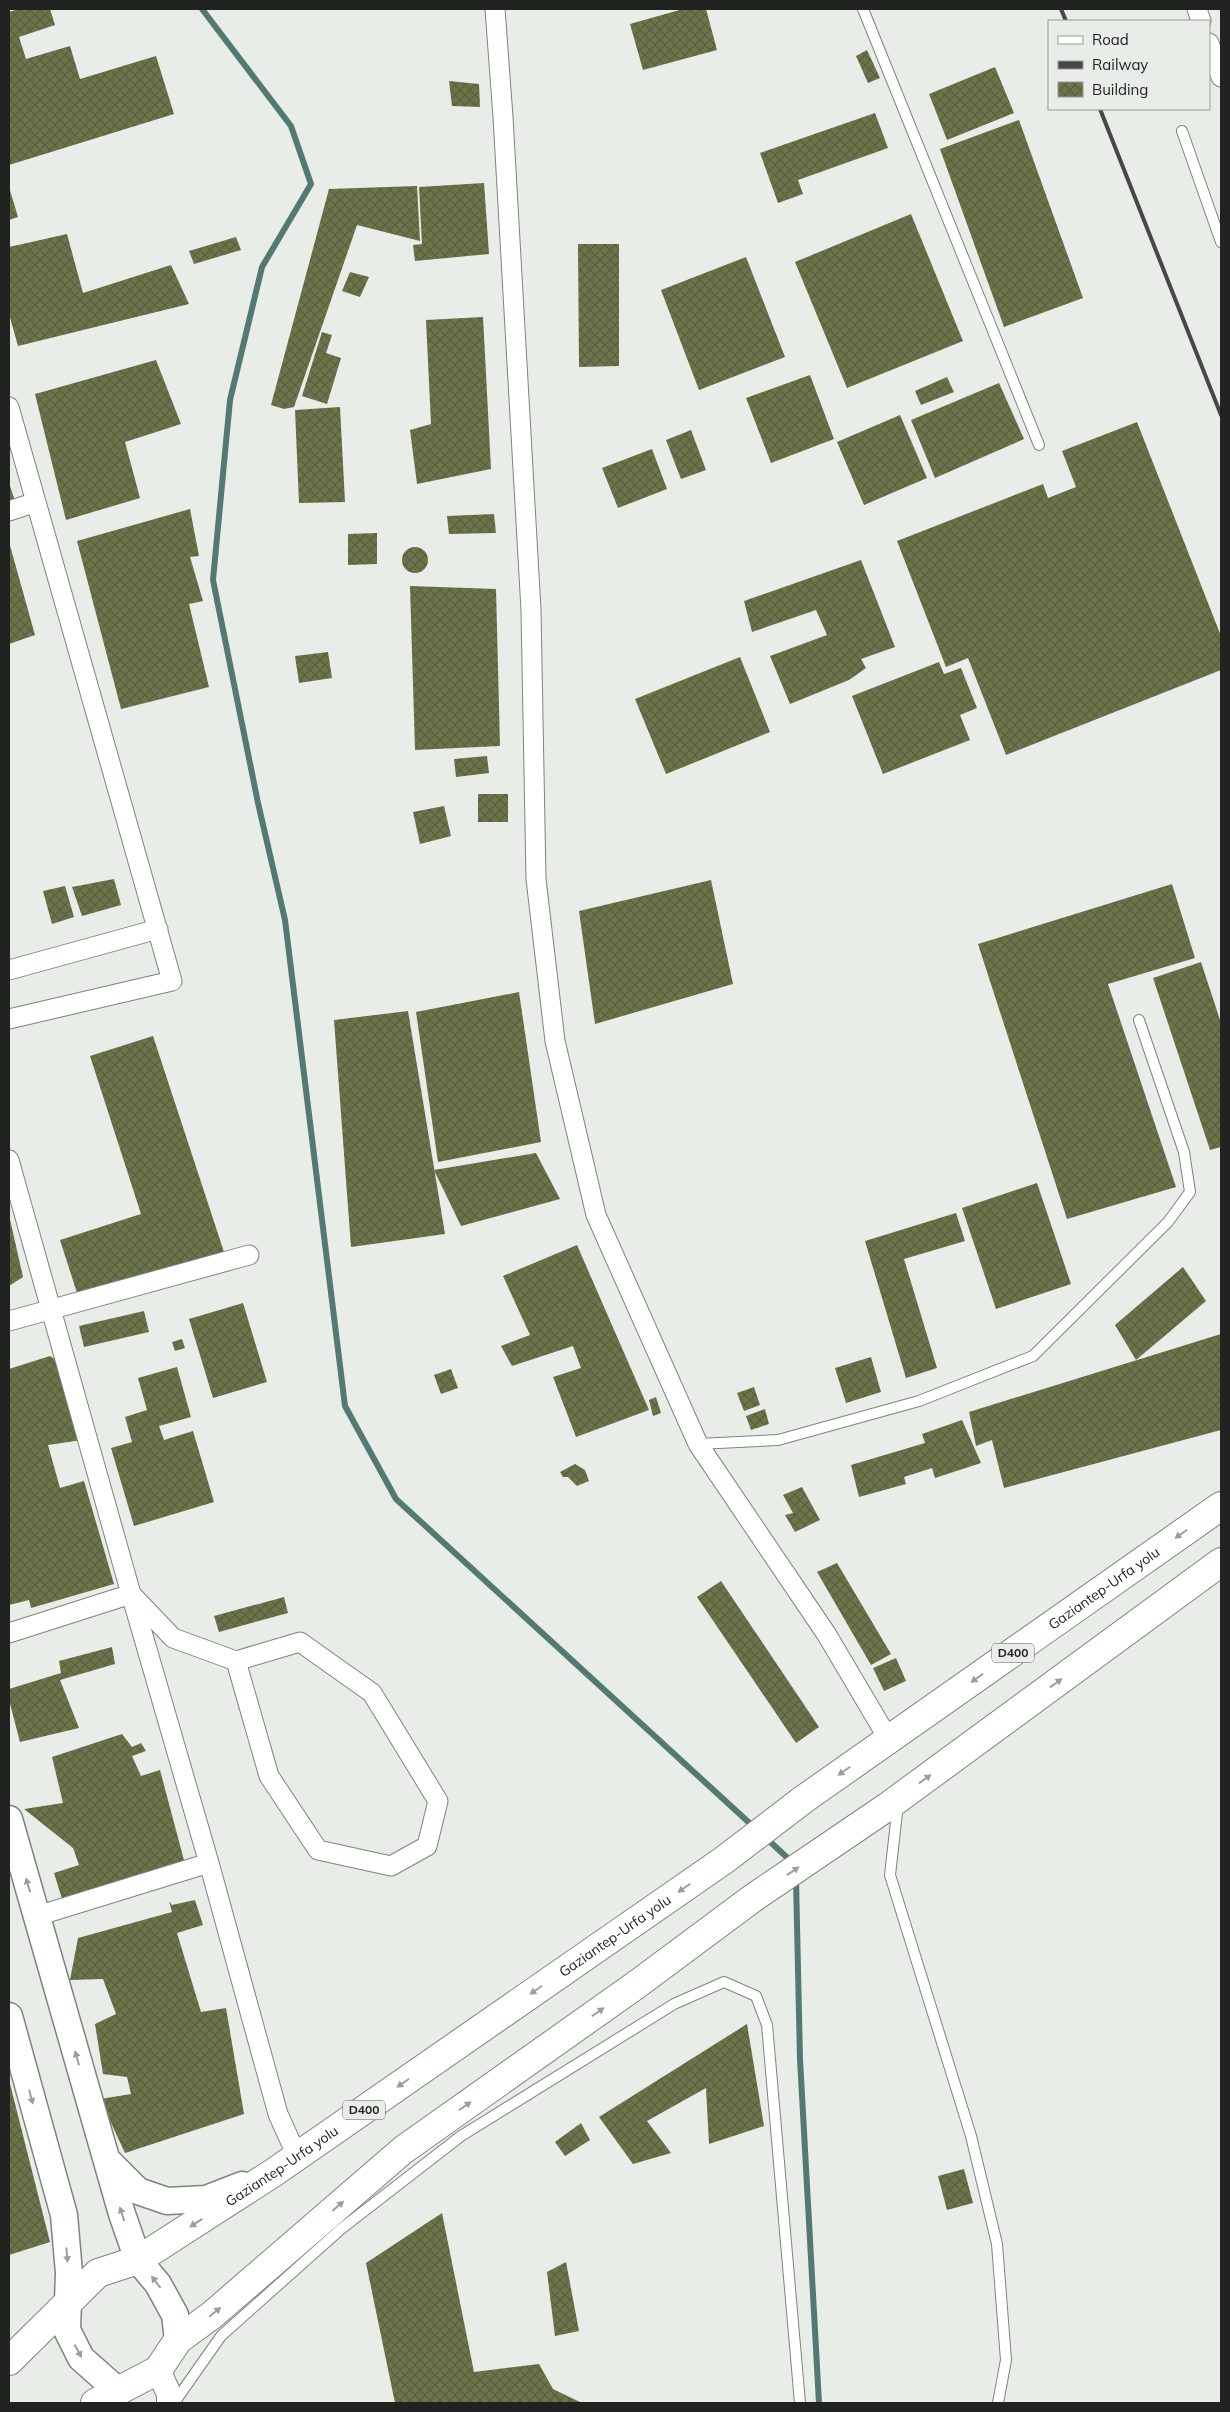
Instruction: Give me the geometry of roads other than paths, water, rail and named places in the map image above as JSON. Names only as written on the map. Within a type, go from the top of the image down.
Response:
[{"type":"highway","name":"Gaziantep-Urfa yolu","points":[[9,2361],[98,2273],[138,2260],[298,2156],[724,1860],[804,1799],[1221,1506]]},
{"type":"highway","points":[[110,2399],[158,2370],[178,2340],[212,2315],[403,2150],[628,1991],[753,1898],[899,1798],[1221,1562]]},
{"type":"main road","points":[[9,1820],[105,2158],[138,2260],[158,2284],[175,2315],[178,2340]]},
{"type":"main road","points":[[9,2016],[64,2215],[69,2273],[67,2330],[82,2358],[110,2399]]},
{"type":"main road","points":[[105,2158],[138,2191],[166,2201],[206,2199],[273,2173]]},
{"type":"street","points":[[495,9],[503,117],[531,610],[536,879],[555,1041],[596,1215],[698,1444],[827,1635],[889,1740]]},
{"type":"street","points":[[1210,45],[1221,77]]},
{"type":"street","points":[[9,407],[172,981],[9,1019]]},
{"type":"street","points":[[9,511],[36,502]]},
{"type":"street","points":[[9,970],[158,929]]},
{"type":"street","points":[[9,1160],[131,1594],[210,1863],[278,2114],[298,2156]]},
{"type":"street","points":[[9,1321],[249,1255]]},
{"type":"street","points":[[9,1633],[131,1594]]},
{"type":"street","points":[[131,1594],[174,1638],[236,1661],[300,1642],[372,1693],[438,1801],[427,1846],[391,1866],[318,1850],[269,1776],[236,1661]]},
{"type":"street","points":[[37,1916],[210,1863]]},
{"type":"street","points":[[158,2370],[169,2394],[169,2403]]},
{"type":"lane","points":[[863,9],[1039,444]]},
{"type":"lane","points":[[1182,131],[1221,242]]},
{"type":"lane","points":[[698,1444],[778,1440],[919,1401],[1033,1356],[1168,1222],[1190,1192],[1184,1152],[1139,1020]]},
{"type":"lane","points":[[899,1798],[890,1876],[968,2126],[997,2244],[1006,2360],[998,2403]]},
{"type":"lane","points":[[174,2403],[221,2336],[341,2229],[460,2136],[674,2004],[724,1982],[756,1996],[767,2025],[800,2403]]},
{"type":"waterway","points":[[202,9],[291,126],[311,184],[262,267],[230,400],[213,580],[258,803],[285,920],[345,1406],[396,1499],[756,1829]]},
{"type":"waterway","points":[[765,1837],[793,1863]]},
{"type":"waterway","points":[[796,1879],[800,2059],[819,2403]]},
{"type":"railway","points":[[1061,9],[1066,20]]},
{"type":"railway","points":[[1100,110],[1221,415]]}]
